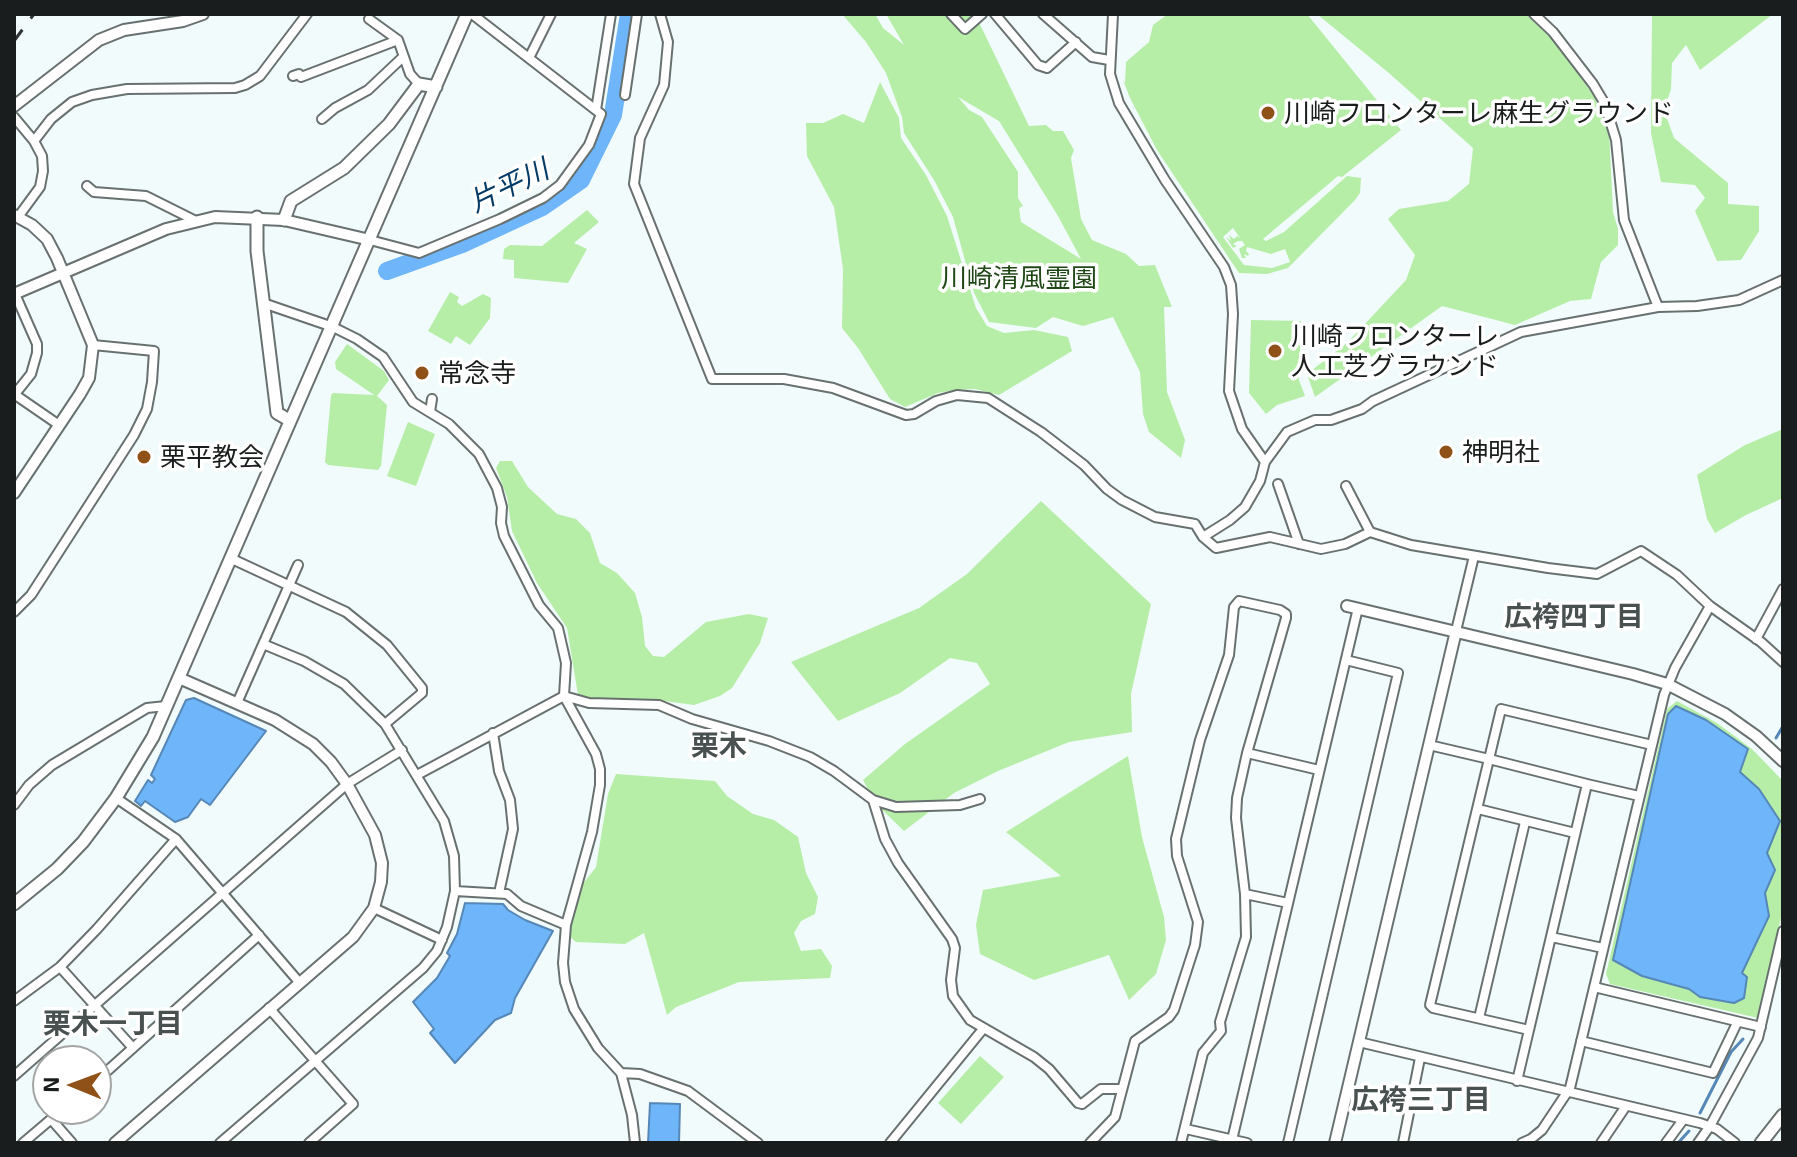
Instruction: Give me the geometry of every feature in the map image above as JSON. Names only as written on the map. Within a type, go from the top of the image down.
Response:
[{"type":"main road","points":[[14,904],[57,869],[83,842],[116,798],[153,737],[289,420],[470,14]]},
{"type":"main road","points":[[284,220],[291,201],[344,168],[389,124],[419,84],[436,87]]},
{"type":"main road","points":[[257,217],[257,251],[277,413],[289,420]]},
{"type":"main road","points":[[1761,1143],[1783,1115]]},
{"type":"street","points":[[14,106],[99,40],[124,30],[183,21],[203,14]]},
{"type":"street","points":[[34,141],[51,119],[72,102],[92,95],[127,89],[235,88],[245,85],[260,76],[307,14]]},
{"type":"street","points":[[59,425],[14,394],[31,374],[37,353],[37,344],[15,294],[194,220],[215,217],[284,220],[419,253],[543,198],[573,171],[589,145],[601,114],[470,14]]},
{"type":"street","points":[[529,58],[551,14]]},
{"type":"street","points":[[596,110],[611,14]]},
{"type":"street","points":[[625,95],[637,14]]},
{"type":"street","points":[[660,14],[668,42],[664,85],[640,138],[634,184],[712,379],[784,379],[833,388],[906,415],[957,395],[988,398],[1041,432],[1122,500],[1155,517],[1195,524],[1203,537],[1216,548],[1270,537],[1331,548],[1370,532],[1411,545],[1597,574],[1641,551],[1677,575],[1710,606],[1783,662]]},
{"type":"street","points":[[951,14],[965,29],[982,14]]},
{"type":"street","points":[[995,14],[1038,65],[1047,68],[1076,42]]},
{"type":"street","points":[[1043,14],[1092,57],[1109,60]]},
{"type":"street","points":[[1113,14],[1109,60],[1113,88],[1119,103],[1165,180],[1224,267],[1231,285],[1233,314],[1229,391],[1242,429],[1265,462]]},
{"type":"street","points":[[1534,14],[1553,32],[1605,104],[1616,140],[1624,220],[1658,307]]},
{"type":"street","points":[[369,19],[398,40],[410,74],[419,84]]},
{"type":"street","points":[[293,76],[299,74],[301,77],[398,40]]},
{"type":"street","points":[[322,119],[368,90],[403,57]]},
{"type":"street","points":[[14,117],[34,141],[42,156],[43,171],[40,187],[16,216],[47,239],[93,345],[89,378],[14,493]]},
{"type":"street","points":[[87,186],[94,192],[146,196],[194,220]]},
{"type":"street","points":[[1203,537],[1245,507],[1260,481],[1265,462],[1287,432],[1315,420],[1331,420],[1362,409],[1423,376],[1521,332],[1658,307],[1739,300],[1783,280]]},
{"type":"street","points":[[263,303],[333,327],[383,357],[413,402],[466,439],[479,454],[497,488],[504,536],[539,605],[558,628],[566,663],[564,696],[596,754],[600,769],[592,832],[566,925],[563,963],[565,982],[574,1009],[598,1048],[621,1073],[632,1115],[635,1143]]},
{"type":"street","points":[[14,612],[31,595],[134,435],[147,409],[154,351],[93,345]]},
{"type":"street","points":[[430,412],[432,399]]},
{"type":"street","points":[[1278,484],[1299,544]]},
{"type":"street","points":[[1346,486],[1370,532]]},
{"type":"street","points":[[1335,1143],[1474,556]]},
{"type":"street","points":[[230,558],[346,612],[387,645],[422,688],[422,693],[385,724]]},
{"type":"street","points":[[237,703],[298,565]]},
{"type":"street","points":[[1756,639],[1783,589]]},
{"type":"street","points":[[1090,1143],[1115,1117],[1135,1041],[1174,1010],[1198,936],[1198,922],[1177,856],[1176,839],[1200,740],[1229,655],[1234,607],[1239,601],[1286,614],[1237,798],[1246,937],[1220,1022],[1221,1031],[1203,1053],[1181,1143]]},
{"type":"street","points":[[1522,1143],[1542,1130],[1568,1093],[1667,684],[1710,606]]},
{"type":"street","points":[[1232,1140],[1346,660],[1353,607],[1667,684],[1725,714],[1756,736],[1783,761]]},
{"type":"street","points":[[220,1143],[423,968],[442,940],[455,891],[451,840],[444,821],[385,724],[344,684],[304,661],[263,644]]},
{"type":"street","points":[[1288,1143],[1398,673],[1346,660]]},
{"type":"street","points":[[115,1143],[353,937],[374,908],[382,873],[375,835],[347,784],[313,744],[275,720],[179,678]]},
{"type":"street","points":[[417,775],[564,696],[589,703],[659,705],[692,719],[769,741],[810,757],[873,800],[896,807],[960,805],[980,799]]},
{"type":"street","points":[[14,805],[29,785],[52,765],[147,708],[166,706]]},
{"type":"street","points":[[1529,1030],[1430,1005],[1501,709],[1652,745]]},
{"type":"street","points":[[493,733],[499,771],[510,800],[513,829],[499,893]]},
{"type":"street","points":[[1429,745],[1639,796]]},
{"type":"street","points":[[14,1076],[347,784],[402,750]]},
{"type":"street","points":[[1247,753],[1319,770]]},
{"type":"street","points":[[1517,1081],[1587,784]]},
{"type":"street","points":[[116,798],[176,839],[299,982]]},
{"type":"street","points":[[873,800],[885,839],[898,863],[952,939],[955,948],[951,980],[953,996],[970,1020],[1034,1057],[1049,1069],[1078,1103],[1082,1104],[1101,1089],[1122,1089]]},
{"type":"street","points":[[1478,809],[1575,833]]},
{"type":"street","points":[[1479,1018],[1525,822]]},
{"type":"street","points":[[14,1001],[60,967],[176,839]]},
{"type":"street","points":[[455,891],[507,894],[521,906],[566,925]]},
{"type":"street","points":[[1245,894],[1288,903]]},
{"type":"street","points":[[374,908],[442,940]]},
{"type":"street","points":[[1698,1143],[1758,1038],[1783,931]]},
{"type":"street","points":[[112,1067],[259,935]]},
{"type":"street","points":[[1551,937],[1603,948]]},
{"type":"street","points":[[60,967],[96,1003],[133,1048]]},
{"type":"street","points":[[1594,987],[1761,1027]]},
{"type":"street","points":[[269,1008],[353,1104],[309,1143]]},
{"type":"street","points":[[1581,1041],[1713,1073],[1737,1023]]},
{"type":"street","points":[[890,1143],[983,1029]]},
{"type":"street","points":[[1359,1042],[1710,1126],[1735,1143]]},
{"type":"street","points":[[1403,1143],[1420,1058]]},
{"type":"street","points":[[621,1073],[640,1074],[688,1091],[758,1143]]},
{"type":"street","points":[[1601,1143],[1626,1106]]},
{"type":"street","points":[[1666,1143],[1683,1120]]},
{"type":"street","points":[[23,1143],[44,1125]]},
{"type":"street","points":[[56,1125],[72,1143]]},
{"type":"street","points":[[1186,1129],[1247,1143]]},
{"type":"green space","name":"川崎清風霊園","points":[[842,14],[875,14],[883,28],[904,45],[886,14],[975,14],[1029,126],[1046,125],[1053,131],[1063,131],[1074,150],[1071,158],[1081,219],[1092,240],[1126,254],[1139,266],[1155,265],[1172,307],[1164,307],[1167,392],[1185,440],[1181,458],[1149,432],[1143,414],[1140,372],[1113,317],[1083,326],[1053,317],[1036,328],[989,322],[974,293],[953,217],[904,133],[902,117],[886,73],[866,42]],"holes":[[[958,97],[999,121],[1058,216],[1081,259],[1021,222],[1019,208],[1023,206],[1018,198],[1018,172],[982,117],[969,110]]]},
{"type":"green space","name":"川崎フロンターレ麻生グラウンド","points":[[1168,14],[1307,14],[1401,130],[1342,177],[1338,176],[1263,239],[1266,241],[1284,232],[1347,176],[1361,178],[1360,193],[1355,200],[1288,268],[1267,274],[1239,273],[1157,150],[1123,80],[1125,83],[1126,62],[1149,42],[1153,25]],"holes":[[[1233,228],[1240,238],[1237,236],[1234,239],[1229,235],[1231,241],[1226,237],[1233,248],[1237,246],[1233,244],[1242,241],[1245,245],[1239,249],[1242,258],[1246,258],[1244,254],[1249,254],[1247,247],[1271,254],[1285,249],[1290,262],[1272,268],[1244,265],[1223,237]]]},
{"type":"green space","points":[[1317,14],[1525,14],[1553,39],[1594,96],[1609,130],[1613,212],[1618,245],[1601,262],[1591,299],[1570,301],[1515,325],[1442,306],[1315,397],[1307,374],[1348,342],[1406,280],[1415,255],[1388,219],[1399,209],[1448,201],[1469,184],[1473,148]]},
{"type":"green space","points":[[1652,14],[1773,14],[1700,70],[1686,45],[1672,63],[1671,89],[1664,110],[1674,138],[1728,183],[1728,204],[1759,206],[1759,231],[1741,260],[1717,261],[1695,211],[1705,198],[1695,185],[1661,182],[1651,133]]},
{"type":"green space","points":[[880,82],[899,118],[901,138],[926,175],[947,216],[976,308],[987,326],[1004,333],[1034,330],[1068,337],[1072,351],[999,395],[975,389],[955,390],[938,393],[905,407],[890,399],[842,328],[843,269],[834,207],[807,156],[806,123],[823,123],[843,114],[864,123]]},
{"type":"green space","points":[[587,210],[599,222],[574,243],[587,249],[568,283],[514,278],[514,260],[503,259],[504,249],[510,245],[542,246]]},
{"type":"green space","points":[[450,292],[459,297],[457,302],[462,306],[483,294],[491,298],[490,318],[470,345],[456,336],[451,344],[428,331]]},
{"type":"green space","name":"川崎フロンターレ 人工芝グラウンド","points":[[1251,320],[1301,321],[1299,380],[1305,396],[1277,405],[1266,414],[1249,393]]},
{"type":"green space","points":[[347,344],[384,371],[389,380],[377,396],[387,405],[381,466],[378,470],[328,465],[325,462],[331,395],[374,395],[336,369],[335,362]]},
{"type":"green space","points":[[408,422],[435,434],[416,486],[387,476]]},
{"type":"green space","points":[[1783,429],[1783,498],[1715,533],[1707,519],[1697,475],[1745,445]]},
{"type":"green space","points":[[500,461],[512,461],[528,487],[557,514],[576,519],[590,533],[600,563],[617,573],[635,593],[642,617],[645,646],[653,656],[664,657],[706,622],[749,614],[768,618],[760,643],[732,688],[720,696],[694,705],[657,700],[598,700],[578,695],[567,628],[537,583],[512,531],[507,497],[496,468]]},
{"type":"green space","points":[[1041,501],[1151,604],[1131,694],[1132,732],[1069,742],[998,771],[954,793],[904,831],[875,803],[863,780],[905,744],[990,684],[977,663],[950,658],[900,693],[838,721],[791,662],[919,608],[967,574]]},
{"type":"green space","points":[[1677,701],[1717,723],[1752,749],[1783,781],[1783,909],[1758,1018],[1610,984],[1606,974],[1667,709]]},
{"type":"green space","points":[[1128,756],[1142,837],[1164,917],[1166,940],[1156,974],[1129,1000],[1109,955],[1034,980],[980,954],[976,925],[983,890],[1061,876],[1006,832]]},
{"type":"green space","points":[[616,774],[715,781],[727,796],[753,814],[774,820],[798,837],[806,873],[818,897],[815,914],[801,921],[794,933],[801,951],[821,949],[832,966],[830,978],[739,982],[676,1007],[667,1015],[644,933],[625,944],[576,942],[569,936],[582,885],[596,867],[608,794]]},
{"type":"green space","points":[[980,1056],[1004,1077],[961,1124],[938,1103]]},
{"type":"water","points":[[194,698],[266,731],[210,805],[201,799],[188,817],[175,822],[145,801],[141,806],[135,801],[148,780],[152,783],[155,779],[151,775],[186,700]]},
{"type":"water","points":[[1676,706],[1706,720],[1748,749],[1740,772],[1759,789],[1780,821],[1767,853],[1775,870],[1765,893],[1769,916],[1742,973],[1747,977],[1744,998],[1734,1003],[1700,997],[1689,989],[1642,976],[1613,960],[1668,714]]},
{"type":"water","points":[[465,903],[503,904],[525,920],[553,931],[515,998],[511,1013],[495,1020],[455,1063],[430,1033],[434,1029],[413,1002],[437,978],[450,956],[447,953],[457,934]]},
{"type":"water","points":[[650,1103],[680,1104],[679,1143],[648,1143]]},
{"type":"waterway","name":"片平川","points":[[387,271],[462,244],[542,207],[581,180],[613,115],[629,14]]},
{"type":"waterway","points":[[1776,738],[1783,726]]},
{"type":"waterway","points":[[1700,1113],[1731,1052],[1743,1039]]},
{"type":"waterway","points":[[1678,1143],[1689,1131]]},
{"type":"railway","points":[[14,41],[34,14]]},
{"type":"place","name":"川崎フロンターレ麻生グラウンド","points":[[1268,113]]},
{"type":"place","name":"川崎フロンターレ 人工芝グラウンド","points":[[1275,351]]},
{"type":"place","name":"常念寺","points":[[422,373]]},
{"type":"place","name":"神明社","points":[[1446,452]]},
{"type":"place","name":"栗平教会","points":[[144,457]]},
{"type":"district","name":"広袴四丁目","points":[[1574,617]]},
{"type":"district","name":"栗木","points":[[719,746]]},
{"type":"district","name":"栗木一丁目","points":[[113,1024]]},
{"type":"district","name":"広袴三丁目","points":[[1421,1100]]}]
